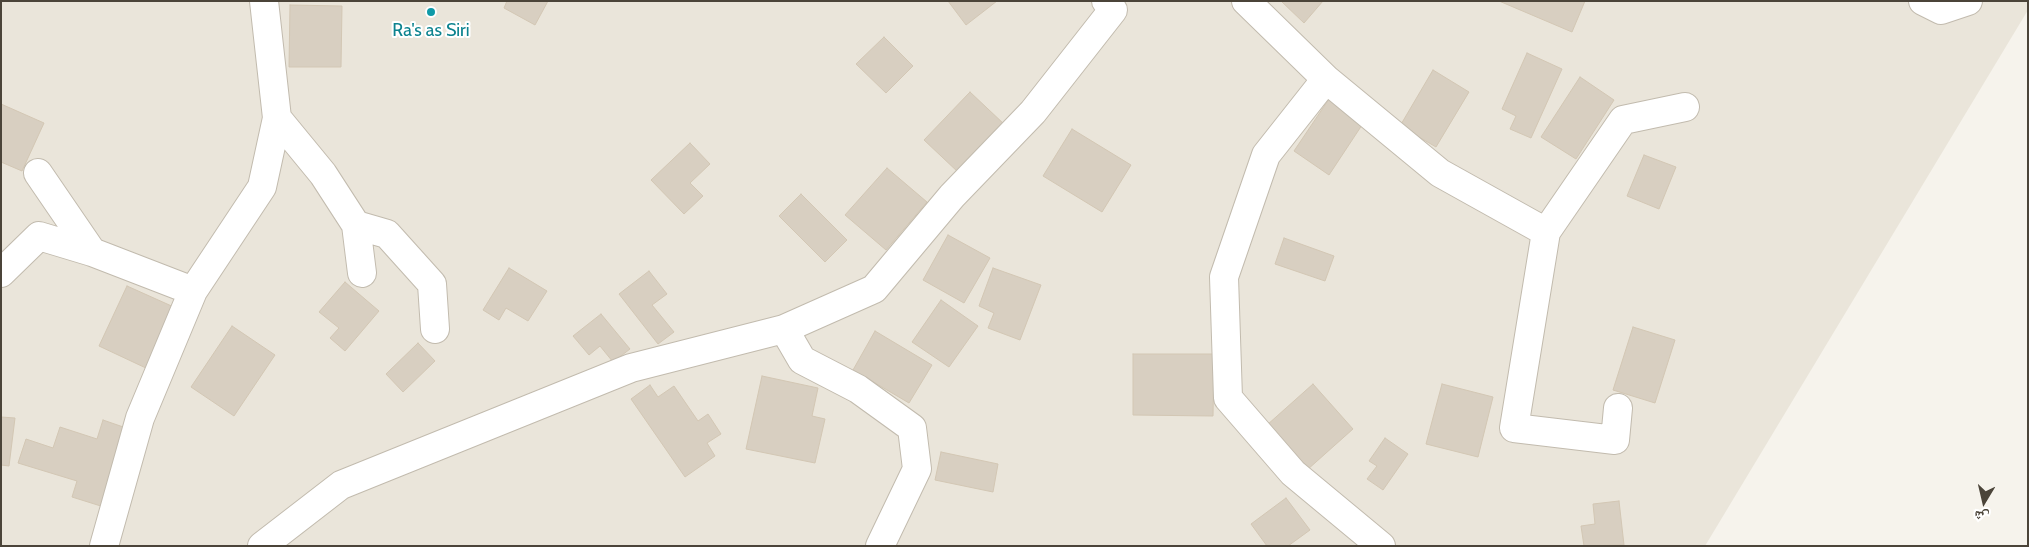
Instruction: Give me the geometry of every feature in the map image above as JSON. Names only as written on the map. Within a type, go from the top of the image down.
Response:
[{"type":"street","points":[[104,546],[140,418],[194,291],[262,187],[277,118],[264,1]]},
{"type":"street","points":[[1246,1],[1326,79],[1440,173],[1546,232]]},
{"type":"street","points":[[1924,1],[1941,10],[1968,1]]},
{"type":"street","points":[[262,546],[340,485],[631,368],[784,329],[874,289],[952,196],[1033,112],[1114,4]]},
{"type":"street","points":[[1326,79],[1266,155],[1224,277],[1228,398],[1293,473],[1380,546]]},
{"type":"street","points":[[1618,408],[1615,440],[1514,428],[1546,232],[1623,120],[1685,107]]},
{"type":"street","points":[[277,118],[322,174],[356,225],[362,273]]},
{"type":"street","points":[[38,173],[92,252]]},
{"type":"street","points":[[356,225],[387,234],[432,284],[434,329]]},
{"type":"street","points":[[1,272],[39,236],[92,252],[194,291]]},
{"type":"street","points":[[784,329],[802,360],[858,390],[912,428],[917,469],[880,546]]},
{"type":"shaded area","points":[[1,1],[2028,1],[2028,10],[1705,546],[1,546]]},
{"type":"building","points":[[507,1],[548,1],[535,25],[504,8]]},
{"type":"building","points":[[948,1],[997,1],[966,25]]},
{"type":"building","points":[[1281,1],[1323,1],[1304,23]]},
{"type":"building","points":[[1499,1],[1585,1],[1572,32]]},
{"type":"building","points":[[290,5],[342,6],[341,67],[289,67]]},
{"type":"building","points":[[884,37],[913,66],[886,93],[856,64]]},
{"type":"building","points":[[1527,53],[1562,69],[1531,138],[1510,129],[1516,116],[1502,109]]},
{"type":"building","points":[[1433,70],[1469,92],[1436,147],[1400,126]]},
{"type":"building","points":[[1580,77],[1614,100],[1576,159],[1541,137]]},
{"type":"building","points":[[970,92],[1005,125],[959,173],[924,140]]},
{"type":"building","points":[[1329,99],[1364,122],[1329,175],[1294,151]]},
{"type":"building","points":[[1,104],[44,123],[22,171],[1,162]]},
{"type":"building","points":[[1072,129],[1131,165],[1102,212],[1043,176]]},
{"type":"building","points":[[690,143],[710,164],[690,183],[703,196],[684,214],[651,180]]},
{"type":"building","points":[[1644,155],[1676,167],[1659,209],[1627,196]]},
{"type":"building","points":[[887,168],[927,202],[886,250],[845,215]]},
{"type":"building","points":[[801,194],[847,240],[825,262],[779,216]]},
{"type":"building","points":[[948,235],[990,258],[964,303],[923,280]]},
{"type":"building","points":[[1284,238],[1334,256],[1325,281],[1275,264]]},
{"type":"building","points":[[509,268],[547,291],[528,321],[506,308],[499,320],[483,310]]},
{"type":"building","points":[[993,268],[1041,285],[1020,340],[988,328],[994,313],[979,306]]},
{"type":"building","points":[[649,271],[667,294],[652,305],[674,332],[658,344],[619,294]]},
{"type":"building","points":[[345,282],[379,311],[345,351],[330,338],[339,328],[319,312]]},
{"type":"building","points":[[127,286],[176,308],[148,369],[99,346]]},
{"type":"building","points":[[941,300],[978,326],[949,367],[912,342]]},
{"type":"building","points":[[601,314],[630,349],[613,362],[600,346],[589,355],[573,336]]},
{"type":"building","points":[[232,326],[275,355],[234,416],[191,387]]},
{"type":"building","points":[[1633,327],[1675,340],[1655,403],[1613,390]]},
{"type":"building","points":[[875,331],[932,365],[909,403],[853,370]]},
{"type":"building","points":[[418,343],[435,361],[403,392],[386,374]]},
{"type":"building","points":[[1133,354],[1214,354],[1213,416],[1133,415]]},
{"type":"building","points":[[762,376],[818,388],[812,416],[825,419],[815,463],[746,449]]},
{"type":"building","points":[[1313,384],[1353,429],[1307,470],[1267,425]]},
{"type":"building","points":[[1442,384],[1493,397],[1478,457],[1426,444]]},
{"type":"building","points":[[650,385],[658,397],[674,386],[698,421],[708,414],[721,434],[707,443],[715,456],[685,477],[631,399]]},
{"type":"building","points":[[1,417],[15,418],[9,466],[1,465]]},
{"type":"building","points":[[103,420],[129,429],[104,507],[72,497],[77,481],[18,463],[26,439],[53,448],[60,427],[97,439]]},
{"type":"building","points":[[1385,438],[1408,454],[1383,490],[1367,479],[1377,466],[1369,461]]},
{"type":"building","points":[[941,452],[998,464],[993,492],[935,480]]},
{"type":"building","points":[[1286,498],[1310,530],[1288,546],[1267,546],[1251,524]]},
{"type":"building","points":[[1619,501],[1624,545],[1584,546],[1581,526],[1595,524],[1593,504]]},
{"type":"place","name":"Ra's as Siri","points":[[431,12]]}]
